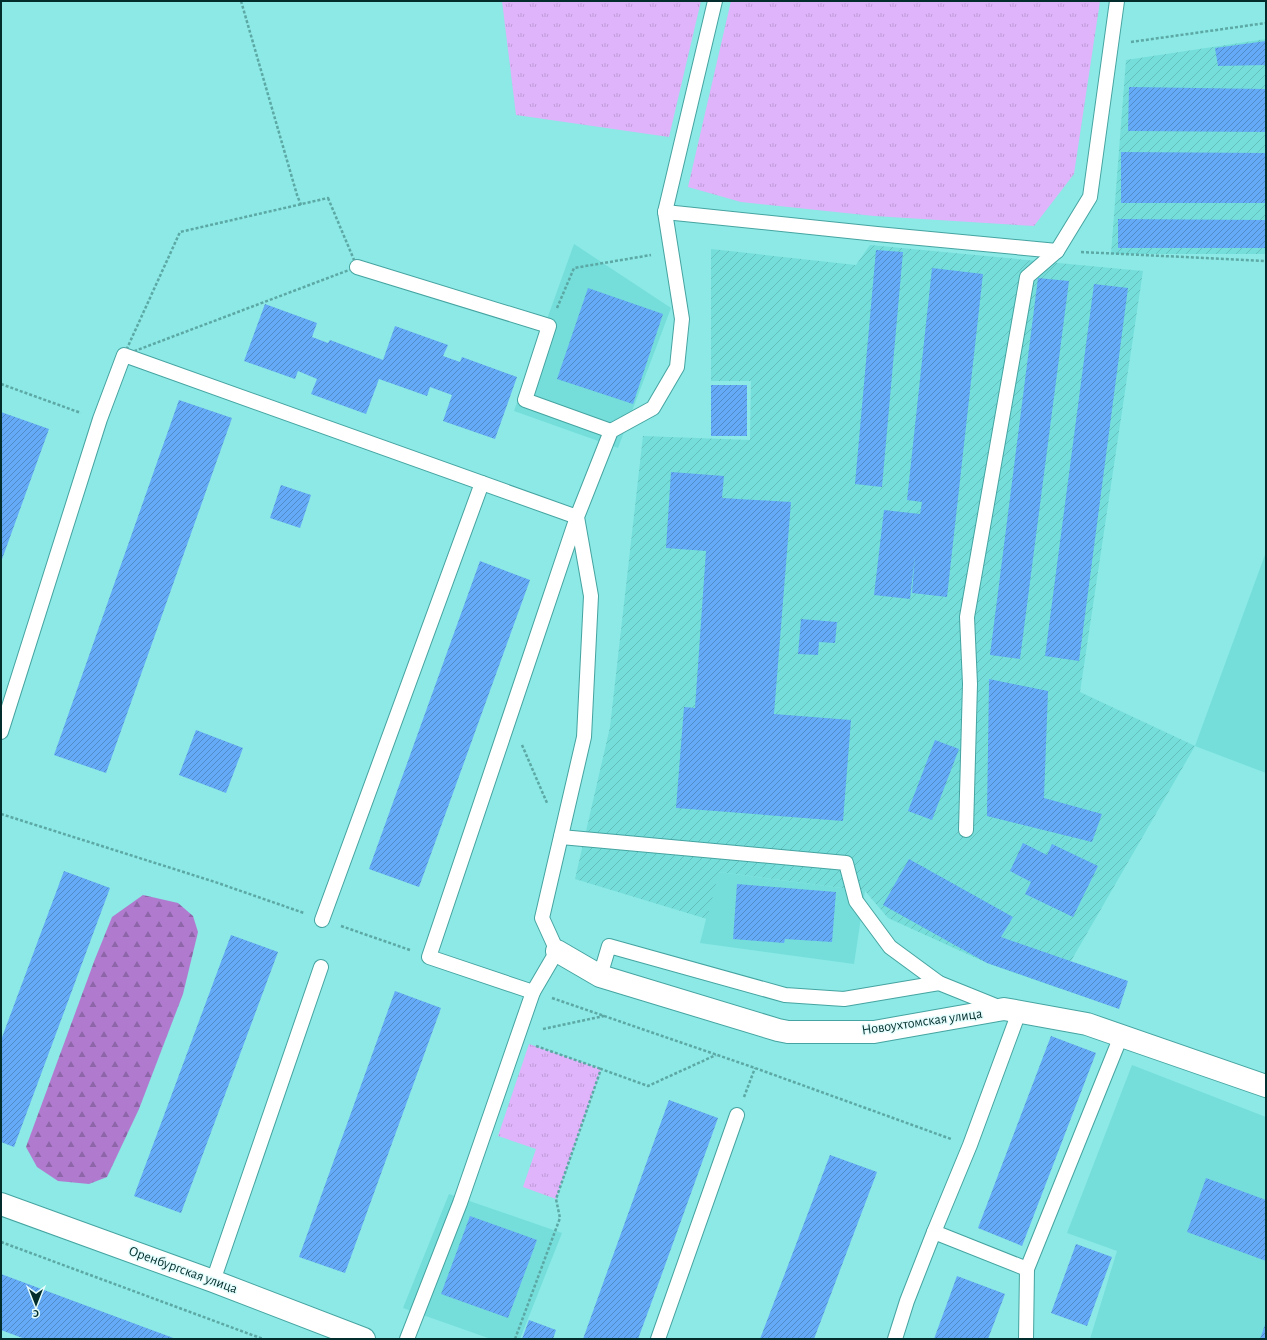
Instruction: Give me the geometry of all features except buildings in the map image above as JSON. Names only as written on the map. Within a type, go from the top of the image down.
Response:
[{"type":"street","name":"Новоухтомская улица","points":[[557,951],[600,976],[788,1032],[874,1032],[1012,1011],[1087,1024],[1266,1086]]},
{"type":"street","name":"Оренбургская улица","points":[[1,1204],[213,1281],[330,1333],[364,1339]]},
{"type":"lane","points":[[533,992],[429,956],[577,517],[611,431],[653,408],[677,367],[682,319],[665,212],[715,1]]},
{"type":"lane","points":[[966,830],[970,684],[967,617],[1027,277],[1057,251],[1090,197],[1117,1]]},
{"type":"lane","points":[[665,212],[1057,251]]},
{"type":"lane","points":[[357,267],[549,326],[525,400],[611,431]]},
{"type":"lane","points":[[1,732],[100,419],[124,355],[577,517]]},
{"type":"lane","points":[[322,920],[482,483]]},
{"type":"lane","points":[[407,1339],[462,1198],[533,992],[557,951],[542,918],[584,737],[586,706],[591,596],[577,517]]},
{"type":"lane","points":[[561,837],[846,863],[856,901],[890,947],[939,983],[1012,1011],[970,1146],[907,1301],[895,1339]]},
{"type":"lane","points":[[600,976],[608,946],[785,995],[844,999],[939,983]]},
{"type":"lane","points":[[213,1281],[321,967]]},
{"type":"lane","points":[[1026,1339],[1027,1268],[1121,1036]]},
{"type":"lane","points":[[658,1339],[737,1115]]},
{"type":"lane","points":[[934,1232],[1027,1268]]},
{"type":"path","points":[[241,1],[301,205]]},
{"type":"path","points":[[1111,45],[1266,23]]},
{"type":"path","points":[[328,198],[357,267],[124,355],[180,232],[328,198]]},
{"type":"path","points":[[1057,251],[1266,261]]},
{"type":"path","points":[[549,326],[574,268],[671,252]]},
{"type":"path","points":[[1,384],[100,419]]},
{"type":"path","points":[[510,716],[561,837]]},
{"type":"path","points":[[1,814],[215,882],[429,956]]},
{"type":"path","points":[[533,992],[717,1054],[970,1146]]},
{"type":"path","points":[[541,1029],[605,1016]]},
{"type":"path","points":[[529,1044],[648,1086],[717,1054]]},
{"type":"path","points":[[737,1115],[755,1068]]},
{"type":"path","points":[[515,1339],[560,1218],[556,1199],[601,1069]]},
{"type":"path","points":[[1,1242],[263,1339]]},
{"type":"shaded area","points":[[1266,39],[1266,254],[1111,254],[1126,60]]},
{"type":"shaded area","points":[[574,244],[671,308],[618,448],[514,411]]},
{"type":"shaded area","points":[[870,245],[1143,271],[1080,692],[1195,746],[1071,961],[1061,989],[987,963],[888,918],[865,891],[719,872],[707,919],[575,879],[610,727],[643,436],[750,440],[751,381],[711,381],[711,249],[856,265]]},
{"type":"shaded area","points":[[1266,552],[1266,773],[1195,746]]},
{"type":"shaded area","points":[[718,872],[865,891],[854,964],[700,943]]},
{"type":"shaded area","points":[[1132,1065],[1266,1117],[1266,1339],[1090,1339],[1117,1251],[1067,1233]]},
{"type":"shaded area","points":[[449,1194],[562,1233],[520,1339],[491,1339],[403,1308]]},
{"type":"green space","points":[[502,1],[701,1],[669,137],[516,115]]},
{"type":"green space","points":[[731,1],[1100,1],[1074,174],[1034,226],[874,216],[741,202],[688,187]]},
{"type":"green space","points":[[143,895],[178,903],[193,916],[198,932],[183,994],[139,1109],[107,1177],[89,1184],[58,1181],[37,1167],[26,1147],[95,959],[112,917]]},
{"type":"green space","points":[[529,1044],[601,1069],[556,1199],[523,1187],[536,1149],[498,1136]]}]
